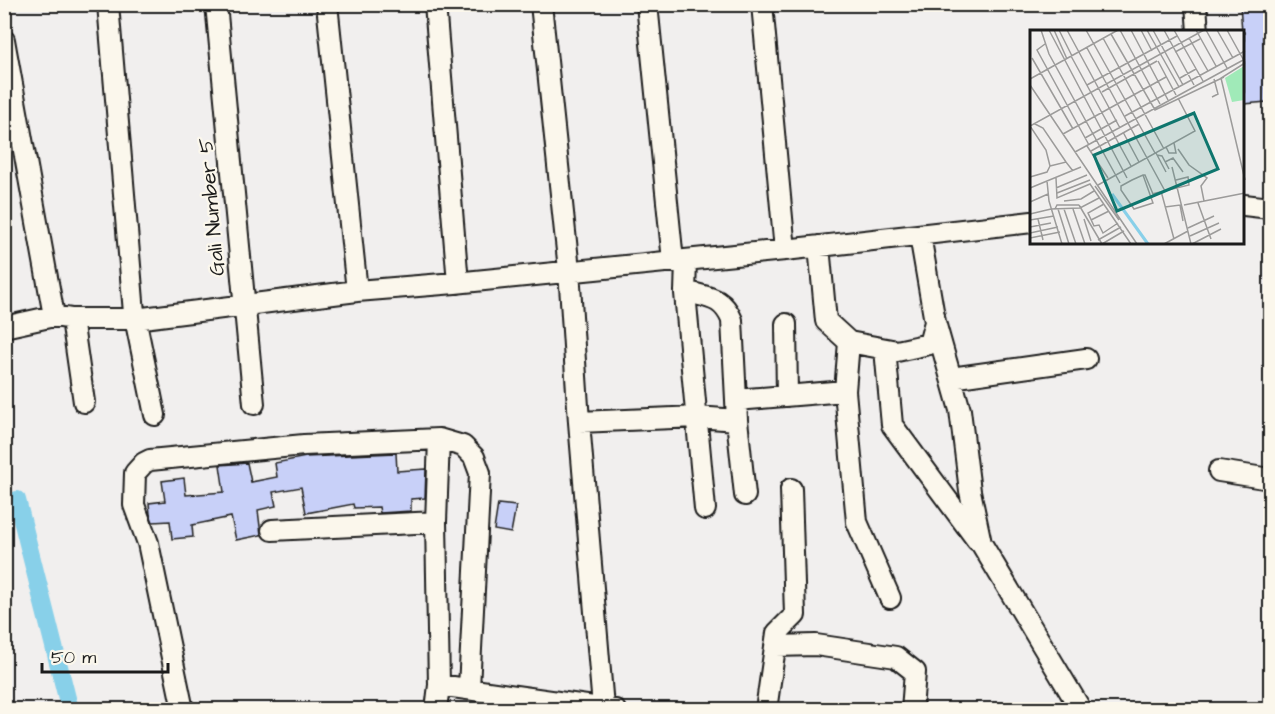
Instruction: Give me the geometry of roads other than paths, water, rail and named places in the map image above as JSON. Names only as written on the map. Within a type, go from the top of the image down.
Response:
[{"type":"street","points":[[108,4],[135,319],[155,415]]},
{"type":"street","name":"Gali Number 5","points":[[216,4],[254,404]]},
{"type":"street","points":[[327,4],[357,291]]},
{"type":"street","points":[[435,4],[458,283]]},
{"type":"street","points":[[439,685],[469,688],[561,705],[609,708],[579,422],[569,270],[541,4]]},
{"type":"street","points":[[647,4],[686,291],[705,509]]},
{"type":"street","points":[[762,4],[785,250]]},
{"type":"street","points":[[1196,4],[1198,30]]},
{"type":"street","points":[[4,40],[57,318],[84,402]]},
{"type":"street","points":[[1245,205],[1270,208]]},
{"type":"street","points":[[4,327],[57,318],[135,319],[357,291],[785,250],[1030,222]]},
{"type":"street","points":[[920,235],[935,322],[960,410],[970,491],[984,550]]},
{"type":"street","points":[[819,246],[826,321],[849,342],[897,351],[929,344],[935,322]]},
{"type":"street","points":[[686,291],[719,301],[727,308],[732,320],[737,410],[746,495]]},
{"type":"street","points":[[786,324],[787,396]]},
{"type":"street","points":[[849,342],[845,391],[857,522],[891,598]]},
{"type":"street","points":[[885,349],[892,425],[984,550],[1081,710]]},
{"type":"street","points":[[951,378],[1086,359]]},
{"type":"street","points":[[579,422],[697,417],[737,410],[787,396],[845,391]]},
{"type":"street","points":[[436,710],[439,685],[436,522],[439,439]]},
{"type":"street","points":[[183,710],[148,543],[134,505],[135,473],[144,463],[162,458],[304,445],[439,439],[463,446],[474,457],[480,473],[469,688]]},
{"type":"street","points":[[1219,471],[1270,480]]},
{"type":"street","points":[[766,710],[777,633],[795,615],[791,489]]},
{"type":"street","points":[[272,530],[436,522]]},
{"type":"street","points":[[776,646],[816,645],[896,657],[915,672],[912,710]]},
{"type":"waterway","points":[[17,500],[70,710]]}]
